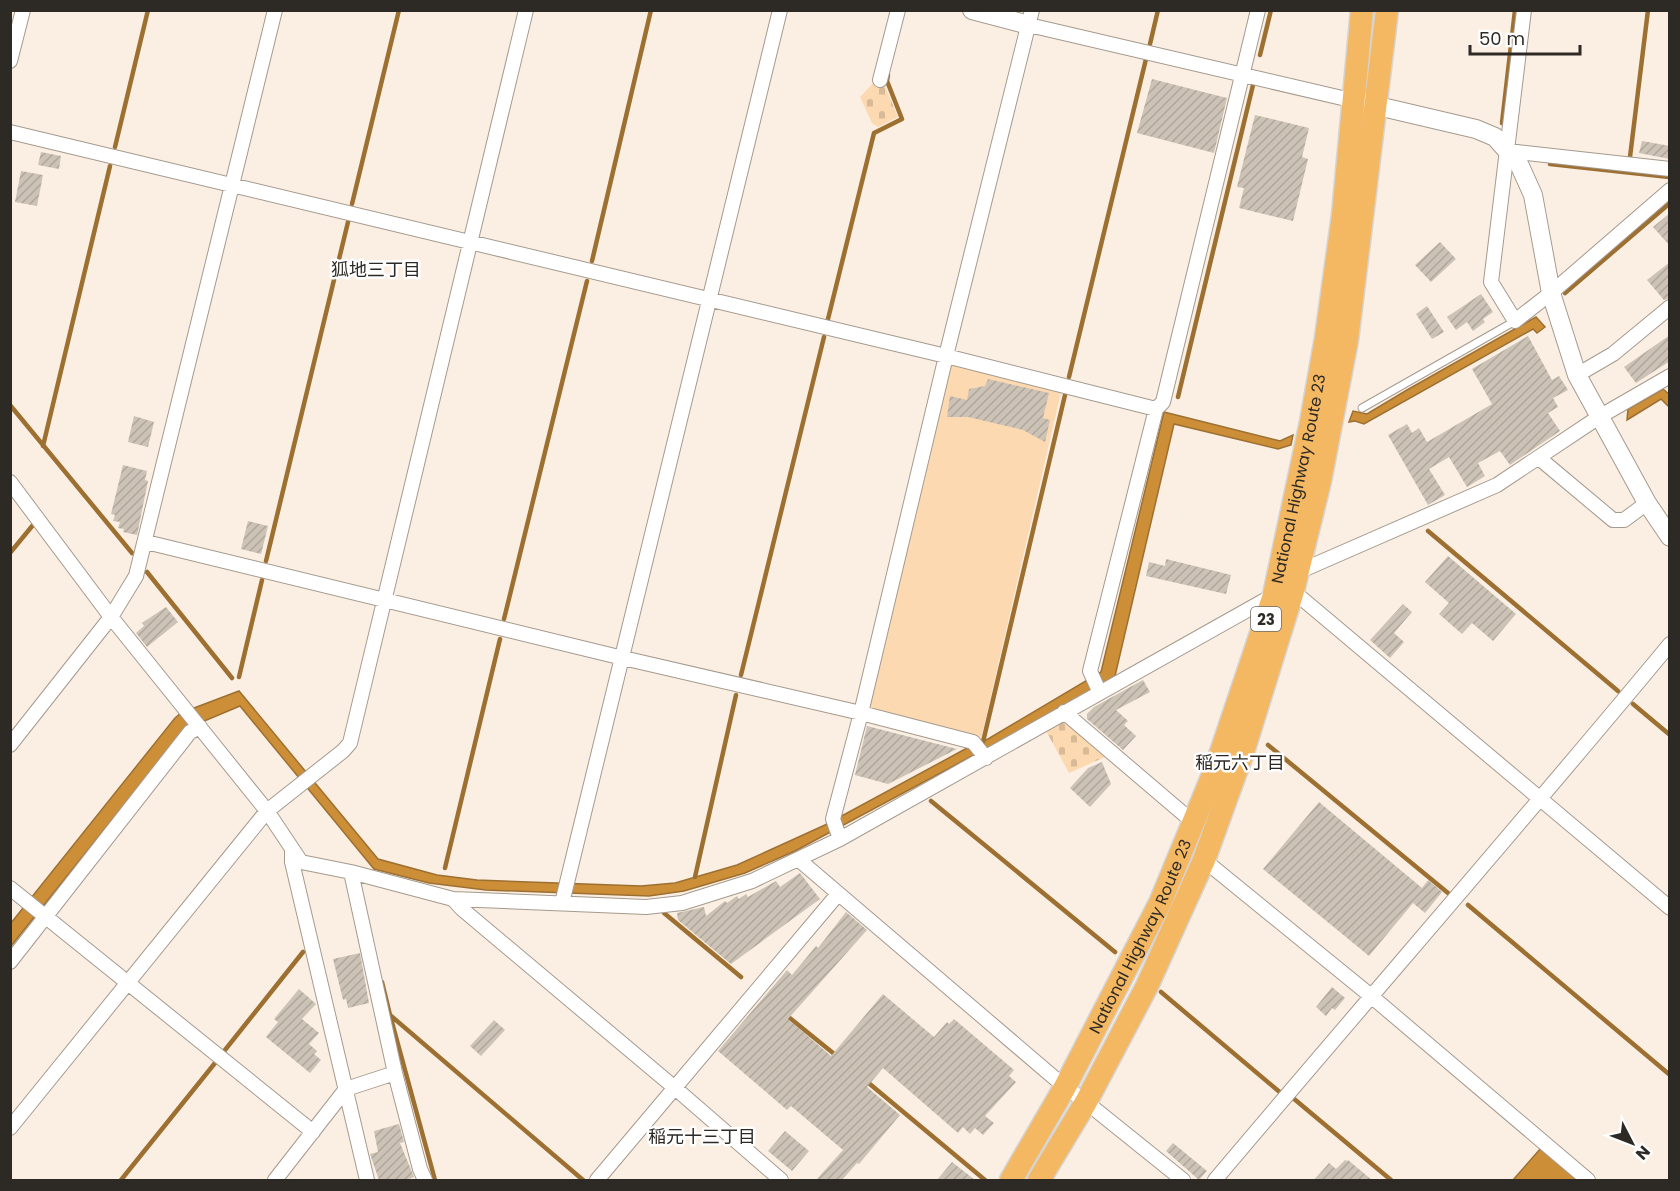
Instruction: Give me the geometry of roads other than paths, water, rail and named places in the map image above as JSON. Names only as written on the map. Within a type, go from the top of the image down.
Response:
[{"type":"highway","name":"National Highway Route 23","points":[[1039,1180],[1086,1102],[1147,986],[1204,860],[1243,752],[1288,586],[1320,481],[1347,340],[1365,103],[1362,10]]},
{"type":"highway","name":"National Highway Route 23","points":[[1011,1180],[1065,1087],[1160,903],[1288,586],[1343,215],[1365,103],[1387,10]]},
{"type":"street","points":[[10,61],[23,10]]},
{"type":"street","points":[[10,745],[111,617],[136,576],[275,10]]},
{"type":"street","points":[[10,1128],[267,811],[350,743],[526,10]]},
{"type":"street","points":[[562,903],[780,10]]},
{"type":"street","points":[[880,80],[898,10]]},
{"type":"street","points":[[972,10],[1031,18],[1241,74],[1476,129],[1495,138],[1519,164],[1533,195],[1551,293],[1577,375],[1647,503],[1670,537]]},
{"type":"street","points":[[1100,691],[1090,671],[1156,409],[1163,402],[1258,10]]},
{"type":"street","points":[[1524,10],[1491,282],[1515,321],[1551,293],[1670,190]]},
{"type":"street","points":[[840,839],[833,819],[1031,18]]},
{"type":"street","points":[[10,132],[946,356],[1156,409]]},
{"type":"street","points":[[1508,151],[1670,169]]},
{"type":"street","points":[[1577,375],[1613,354],[1670,307]]},
{"type":"street","points":[[10,482],[111,617],[267,811],[301,862],[351,872],[453,899],[646,906],[682,903],[752,881],[840,839],[1288,586],[1497,485],[1599,417],[1667,381]]},
{"type":"street","points":[[1539,458],[1613,520],[1624,520],[1647,503]]},
{"type":"street","points":[[146,542],[974,742],[986,758]]},
{"type":"street","points":[[1288,586],[1670,908]]},
{"type":"street","points":[[1215,1180],[1541,800],[1670,644]]},
{"type":"street","points":[[1064,712],[1193,822]]},
{"type":"street","points":[[10,962],[190,732],[200,727]]},
{"type":"street","points":[[292,847],[292,862],[368,1180]]},
{"type":"street","points":[[798,859],[1065,1087],[1183,1180]]},
{"type":"street","points":[[1204,860],[1371,996],[1588,1180]]},
{"type":"street","points":[[351,872],[395,1073],[420,1170],[425,1180]]},
{"type":"street","points":[[10,888],[313,1132]]},
{"type":"street","points":[[597,1180],[838,894]]},
{"type":"street","points":[[453,899],[781,1180]]},
{"type":"street","points":[[275,1180],[346,1089],[395,1073]]},
{"type":"lane","points":[[1362,408],[1515,321]]},
{"type":"waterway","points":[[115,147],[148,10]]},
{"type":"waterway","points":[[352,204],[399,10]]},
{"type":"waterway","points":[[592,261],[651,10]]},
{"type":"waterway","points":[[1150,44],[1158,10]]},
{"type":"waterway","points":[[1260,55],[1271,10]]},
{"type":"waterway","points":[[1502,123],[1515,10]]},
{"type":"waterway","points":[[1630,157],[1648,10]]},
{"type":"waterway","points":[[1069,377],[1146,59]]},
{"type":"waterway","points":[[828,319],[874,133],[902,119],[887,81],[888,75]]},
{"type":"waterway","points":[[1178,397],[1253,85]]},
{"type":"waterway","points":[[1550,164],[1669,177]]},
{"type":"waterway","points":[[43,446],[110,166]]},
{"type":"waterway","points":[[1565,293],[1670,203]]},
{"type":"waterway","points":[[266,561],[348,222]]},
{"type":"waterway","points":[[504,619],[587,281]]},
{"type":"waterway","points":[[741,675],[824,337]]},
{"type":"waterway","points":[[983,742],[1065,395]]},
{"type":"waterway","points":[[10,405],[132,553]]},
{"type":"waterway","points":[[10,553],[33,525]]},
{"type":"waterway","points":[[1428,531],[1618,691]]},
{"type":"waterway","points":[[147,572],[232,678]]},
{"type":"waterway","points":[[239,677],[262,580]]},
{"type":"waterway","points":[[445,868],[500,639]]},
{"type":"waterway","points":[[695,877],[736,695]]},
{"type":"waterway","points":[[1633,704],[1670,735]]},
{"type":"waterway","points":[[1268,745],[1448,893]]},
{"type":"waterway","points":[[931,801],[1115,952]]},
{"type":"waterway","points":[[1468,905],[1670,1075]]},
{"type":"waterway","points":[[664,913],[741,977]]},
{"type":"waterway","points":[[225,1050],[303,952]]},
{"type":"waterway","points":[[382,982],[390,1015],[583,1180]]},
{"type":"waterway","points":[[1161,992],[1282,1094]]},
{"type":"waterway","points":[[390,1015],[435,1180]]},
{"type":"waterway","points":[[786,1015],[838,1057]]},
{"type":"waterway","points":[[121,1180],[215,1063]]},
{"type":"waterway","points":[[865,1080],[985,1180]]},
{"type":"waterway","points":[[1293,1098],[1391,1180]]},
{"type":"district","name":"狐地三丁目","points":[[376,269]]},
{"type":"district","name":"稲元六丁目","points":[[1240,762]]},
{"type":"district","name":"稲元十三丁目","points":[[702,1136]]}]
